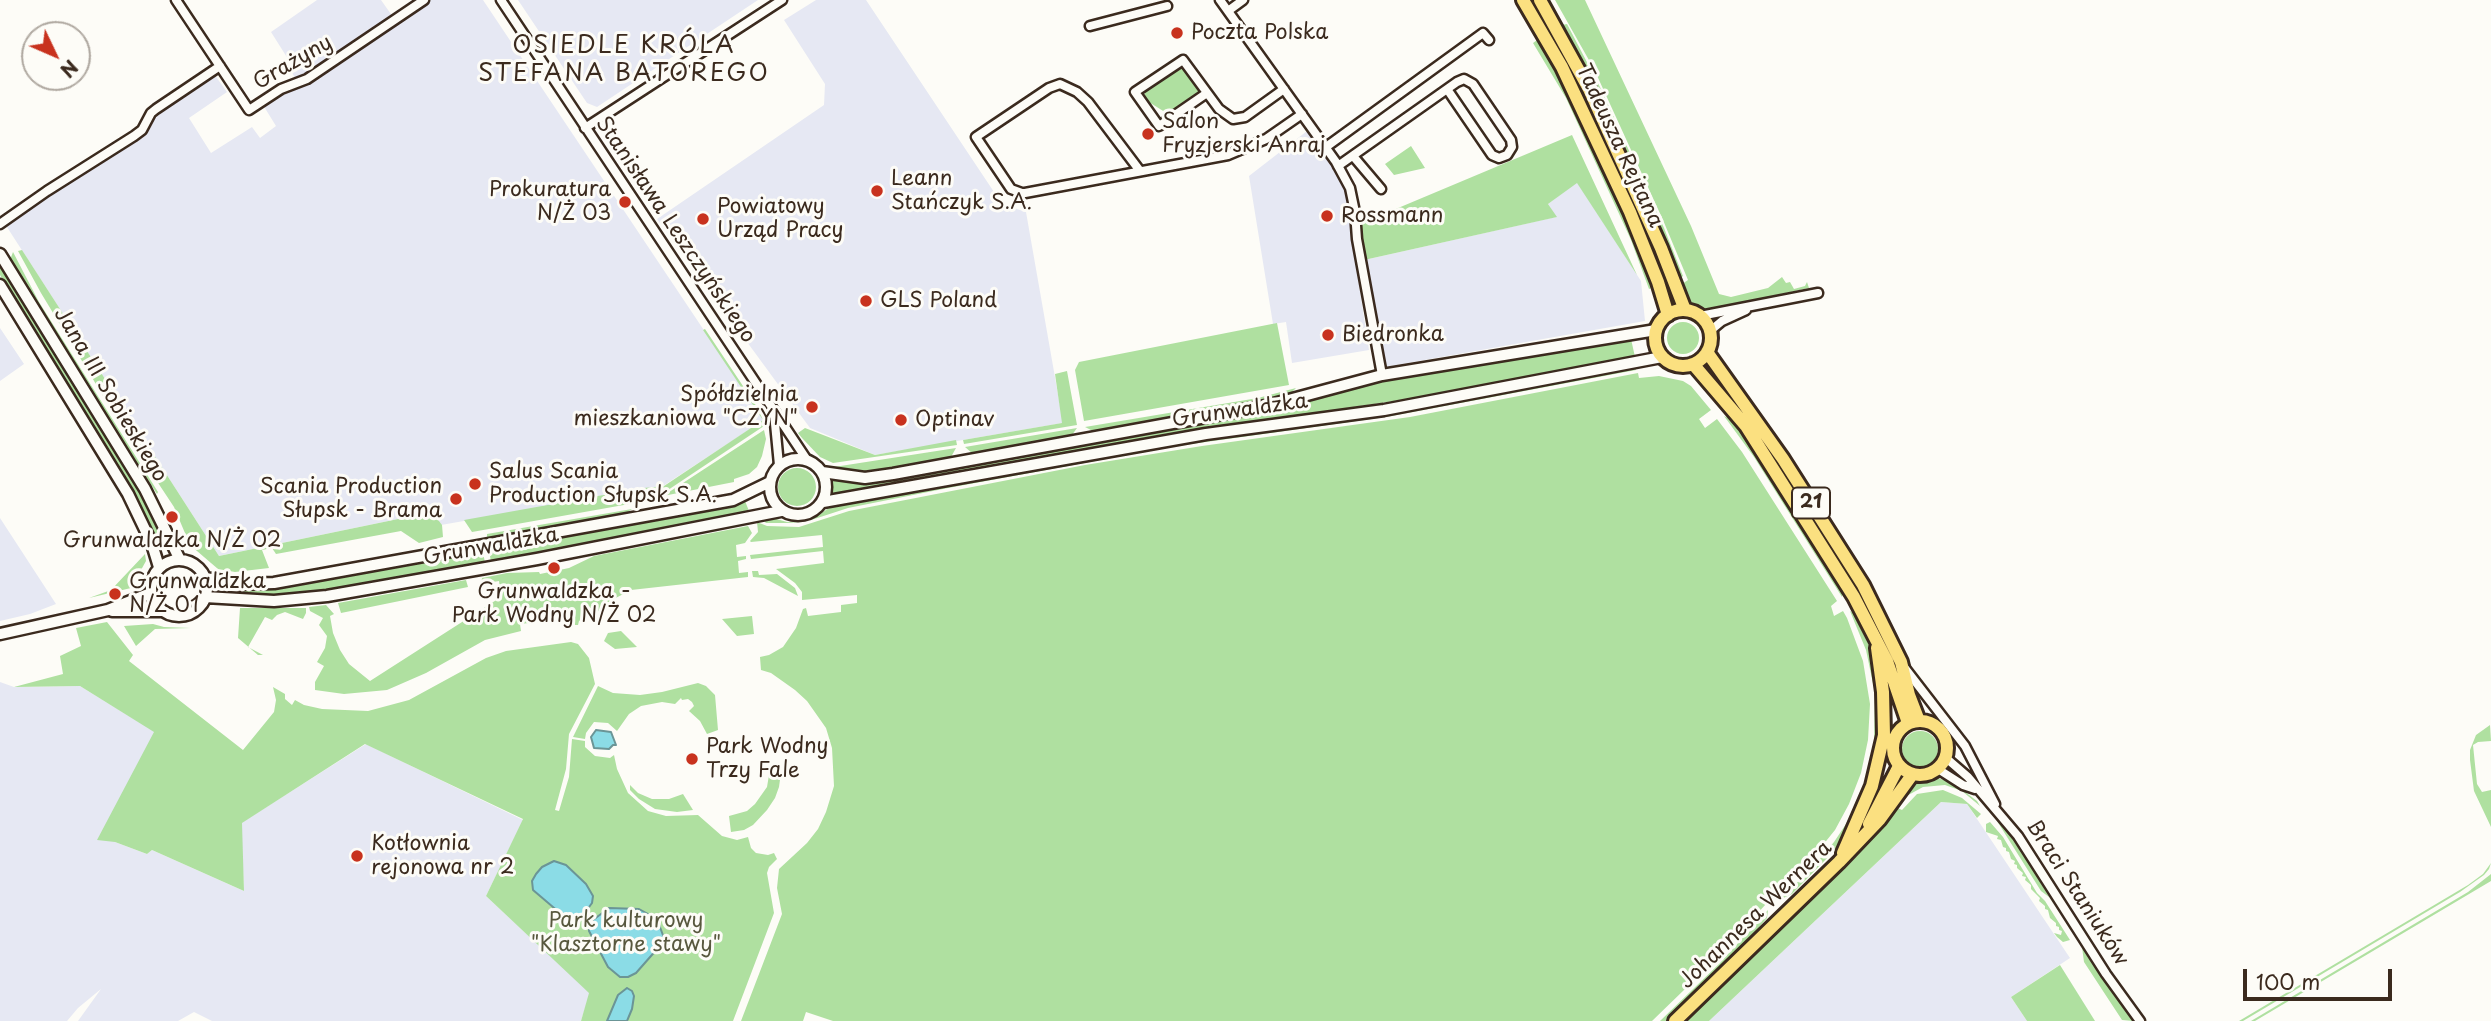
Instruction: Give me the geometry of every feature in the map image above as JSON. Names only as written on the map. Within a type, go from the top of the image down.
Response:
[{"type":"main road","name":"Tadeusza Rejtana","points":[[1523,0],[1562,67],[1613,176],[1648,255],[1668,315]]},
{"type":"main road","name":"Tadeusza Rejtana","points":[[1540,0],[1589,89],[1661,248],[1685,310]]},
{"type":"main road","points":[[1685,310],[1700,316],[1710,331],[1711,338],[1707,352],[1693,364],[1676,365],[1662,357],[1655,339],[1656,330],[1668,315],[1685,310]]},
{"type":"main road","name":"21","points":[[1707,352],[1776,449],[1863,585],[1900,662],[1914,722]]},
{"type":"main road","name":"21","points":[[1693,364],[1727,402],[1758,444],[1854,597],[1914,722]]},
{"type":"main road","name":"21","points":[[1839,863],[1867,801],[1884,735],[1883,692],[1877,643]]},
{"type":"main road","points":[[1899,766],[1913,775],[1926,775],[1942,763],[1947,740],[1942,732],[1928,722],[1914,722]]},
{"type":"main road","name":"21","points":[[1899,766],[1893,751],[1893,742],[1896,735],[1914,722]]},
{"type":"main road","name":"Johannesa Wernera","points":[[1863,836],[1899,766]]},
{"type":"main road","name":"Johannesa Wernera","points":[[1675,1021],[1839,863],[1880,819],[1913,775]]},
{"type":"street","points":[[0,224],[134,136],[142,130],[156,108],[220,66],[176,0]]},
{"type":"street","name":"Grażyny","points":[[220,66],[249,110],[281,89],[307,79],[424,0]]},
{"type":"street","name":"Stanisława Leszczyńskiego","points":[[500,0],[807,460]]},
{"type":"street","points":[[585,128],[782,0]]},
{"type":"street","points":[[1090,26],[1163,7],[1153,0]]},
{"type":"street","points":[[1220,0],[1338,166],[1353,200],[1357,239],[1382,376]]},
{"type":"street","points":[[1228,10],[1243,0]]},
{"type":"street","points":[[1328,151],[1483,33],[1489,40]]},
{"type":"street","points":[[1207,93],[1159,126],[1135,92],[1183,60],[1226,116],[1240,119],[1284,89]]},
{"type":"street","points":[[1338,166],[1447,89],[1464,79],[1474,84],[1511,141],[1512,146],[1507,155],[1497,158],[1490,153],[1447,89]]},
{"type":"street","points":[[1140,172],[1086,100],[1060,84],[1049,88],[976,137],[1011,189],[1018,193],[1140,172],[1240,152],[1266,139],[1302,114]]},
{"type":"street","points":[[1353,156],[1381,189]]},
{"type":"street","name":"Jana III Sobieskiego","points":[[0,254],[145,489],[180,559]]},
{"type":"street","name":"Jana III Sobieskiego","points":[[0,285],[128,494],[143,523],[159,568]]},
{"type":"street","points":[[1700,316],[1818,293]]},
{"type":"street","points":[[1710,331],[1722,321],[1761,303]]},
{"type":"street","name":"Grunwaldzka","points":[[822,472],[864,478],[893,474],[1266,406],[1382,376],[1656,330]]},
{"type":"street","name":"Grunwaldzka","points":[[823,502],[1206,434],[1384,410],[1662,357]]},
{"type":"street","name":"Stanisława Leszczyńskiego","points":[[773,410],[779,465]]},
{"type":"street","points":[[798,458],[807,460],[822,472],[826,481],[823,502],[815,511],[804,516],[792,516],[781,511],[769,493],[769,482],[773,473],[779,465],[798,458]]},
{"type":"street","name":"Grunwaldzka","points":[[205,578],[241,584],[274,583],[733,500],[769,482]]},
{"type":"street","name":"Grunwaldzka","points":[[205,597],[274,601],[327,596],[537,559],[781,511]]},
{"type":"street","points":[[180,559],[195,565],[205,578],[205,597],[200,606],[190,614],[176,616],[157,606],[151,593],[153,575],[165,563],[180,559]]},
{"type":"street","points":[[0,634],[108,610],[151,593]]},
{"type":"street","points":[[108,610],[163,611]]},
{"type":"street","points":[[1900,662],[1965,746],[1998,810]]},
{"type":"street","name":"Braci Staniuków","points":[[1942,763],[1963,785],[1977,790]]},
{"type":"street","name":"Braci Staniuków","points":[[1942,763],[1968,777],[1998,810],[2029,851],[2100,964],[2140,1021]]},
{"type":"shaded area","points":[[317,0],[381,0],[393,17],[297,81],[292,73],[295,70],[271,32]]},
{"type":"shaded area","points":[[429,0],[483,0],[764,420],[663,486],[441,525],[432,512],[219,556],[5,224],[142,133],[156,114],[214,74],[227,92],[189,118],[211,153],[252,127],[260,138],[276,126],[263,105],[285,90],[300,86]]},
{"type":"shaded area","points":[[518,0],[758,0],[597,107],[587,103]]},
{"type":"shaded area","points":[[816,0],[866,0],[1002,204],[1026,212],[1063,423],[875,455],[810,428],[657,219],[824,105],[825,84],[784,20]]},
{"type":"shaded area","points":[[1307,131],[1337,173],[1346,191],[1369,350],[1292,363],[1286,322],[1273,324],[1249,176]]},
{"type":"shaded area","points":[[1577,182],[1641,281],[1645,321],[1385,367],[1364,260],[1556,217],[1548,204]]},
{"type":"shaded area","points":[[0,328],[24,364],[0,381]]},
{"type":"shaded area","points":[[0,518],[56,604],[0,621]]},
{"type":"shaded area","points":[[0,682],[14,687],[80,686],[155,732],[115,842],[147,854],[152,850],[244,891],[241,823],[366,744],[523,820],[486,896],[590,993],[581,1021],[212,1021],[194,1012],[178,1021],[78,1021],[101,989],[67,1021],[0,1021]]},
{"type":"shaded area","points":[[1941,802],[1967,804],[2070,958],[2011,997],[2027,1021],[1709,1021]]},
{"type":"green space","points":[[1555,0],[1585,0],[1691,226],[1719,294],[1731,297],[1768,288],[1782,277],[1786,283],[1790,282],[1794,289],[1805,286],[1807,282],[1809,288],[1706,310],[1691,304],[1682,284],[1688,280],[1663,220],[1594,69]]},
{"type":"green space","points":[[1567,24],[1601,89],[1664,228],[1683,276],[1679,279],[1602,103],[1562,25]]},
{"type":"green space","points":[[1553,31],[1573,68],[1658,255],[1668,283],[1664,284],[1646,236],[1549,33]]},
{"type":"green space","points":[[1540,38],[1574,104],[1638,244],[1654,287],[1649,289],[1631,240],[1566,98],[1533,43]]},
{"type":"green space","points":[[1180,66],[1201,91],[1199,96],[1168,114],[1144,99],[1145,88]]},
{"type":"green space","points":[[1572,135],[1637,275],[1577,183],[1548,204],[1557,217],[1364,260],[1360,224]]},
{"type":"green space","points":[[1411,146],[1425,168],[1394,175],[1385,164]]},
{"type":"green space","points":[[22,250],[219,556],[432,512],[442,525],[443,537],[419,543],[401,531],[276,554],[272,548],[262,550],[269,568],[235,572],[218,569],[190,545],[174,507],[129,439],[41,293],[18,251]]},
{"type":"green space","points":[[13,252],[39,302],[157,494],[10,260]]},
{"type":"green space","points":[[0,263],[138,487],[163,537],[156,540],[136,498],[0,275]]},
{"type":"green space","points":[[1683,322],[1695,326],[1699,338],[1695,350],[1683,354],[1671,350],[1667,338],[1671,326]]},
{"type":"green space","points":[[1277,323],[1289,385],[1084,421],[1075,370],[1079,362]]},
{"type":"green space","points":[[705,329],[757,407],[764,420],[764,426],[656,498],[649,499],[644,488],[664,486],[763,420],[703,330]]},
{"type":"green space","points":[[1631,339],[1635,357],[1428,396],[1152,437],[832,494],[832,478],[851,482],[878,481],[1372,383]]},
{"type":"green space","points":[[1636,367],[1636,370],[1386,417],[1177,446],[948,488],[848,508],[802,523],[829,508],[858,502],[1185,442],[1408,411]]},
{"type":"green space","points":[[1067,371],[1077,425],[964,444],[963,440],[1062,423],[1055,374]]},
{"type":"green space","points":[[1638,373],[1639,378],[1659,376],[1683,381],[1691,386],[1711,410],[1699,419],[1705,428],[1717,419],[1742,452],[1837,601],[1831,606],[1834,616],[1843,611],[1847,618],[1863,661],[1870,704],[1868,740],[1861,773],[1835,830],[1810,861],[1774,897],[1769,893],[1762,900],[1766,904],[1717,958],[1652,1021],[833,1021],[806,1012],[803,1021],[741,1021],[782,914],[777,888],[779,869],[818,829],[834,786],[832,748],[826,728],[807,701],[795,690],[771,673],[761,670],[760,657],[783,647],[796,628],[803,609],[806,608],[808,616],[841,612],[841,605],[857,603],[857,595],[802,600],[802,592],[795,583],[776,569],[824,563],[823,551],[751,559],[750,555],[823,547],[822,535],[751,542],[758,532],[757,522],[767,526],[799,527],[849,511],[1085,465],[1410,417]]},
{"type":"green space","points":[[1296,388],[1292,392],[1267,399],[1093,431],[1085,427],[1258,398]]},
{"type":"green space","points":[[1724,416],[1734,421],[1756,452],[1843,588],[1842,597],[1754,457]]},
{"type":"green space","points":[[805,428],[875,455],[956,440],[957,445],[833,463],[820,457],[798,433]]},
{"type":"green space","points":[[1077,428],[1072,435],[972,453],[965,447]]},
{"type":"green space","points":[[764,430],[766,439],[762,456],[757,467],[749,474],[734,479],[734,482],[663,496]]},
{"type":"green space","points":[[956,448],[951,457],[873,471],[856,472],[834,467]]},
{"type":"green space","points":[[797,468],[810,474],[816,487],[810,500],[797,506],[784,500],[778,487],[784,474]]},
{"type":"green space","points":[[637,489],[635,503],[472,532],[464,520]]},
{"type":"green space","points":[[745,501],[749,511],[491,562],[489,550],[664,519]]},
{"type":"green space","points":[[632,509],[614,517],[487,540],[487,534]]},
{"type":"green space","points":[[773,518],[802,523],[766,523],[762,519]]},
{"type":"green space","points":[[748,526],[752,533],[745,543],[736,545],[737,557],[746,556],[746,559],[738,561],[739,573],[748,572],[748,577],[631,590],[610,601],[592,617],[579,621],[578,625],[575,625],[574,618],[520,624],[521,631],[485,640],[426,673],[387,690],[344,694],[315,690],[315,682],[324,666],[317,662],[325,648],[327,636],[319,625],[323,618],[310,611],[309,607],[326,605],[334,614],[330,616],[340,650],[349,664],[370,681],[501,597],[499,581],[481,584],[482,578],[507,573],[540,574],[569,568],[594,556]]},
{"type":"green space","points":[[483,552],[485,563],[303,594],[243,594],[244,590],[271,589]]},
{"type":"green space","points":[[145,554],[146,561],[131,588],[89,598],[111,590]]},
{"type":"green space","points":[[752,571],[758,571],[759,575],[777,574],[795,588],[798,596],[764,578],[753,577]]},
{"type":"green space","points":[[466,580],[468,587],[341,613],[338,603]]},
{"type":"green space","points":[[240,608],[306,608],[306,613],[303,619],[285,612],[272,620],[265,617],[248,647],[238,638]]},
{"type":"green space","points":[[1850,611],[1859,617],[1865,630],[1876,669],[1880,735],[1870,783],[1866,779],[1874,741],[1875,693],[1866,650]]},
{"type":"green space","points":[[752,616],[754,634],[737,636],[722,619]]},
{"type":"green space","name":"Park kulturowy \"Klasztorne stawy\"","points":[[107,622],[133,655],[129,661],[243,750],[274,712],[276,700],[273,687],[285,694],[285,699],[292,705],[295,700],[322,709],[368,711],[409,700],[486,658],[506,651],[571,642],[578,644],[589,658],[595,684],[569,734],[566,769],[555,810],[559,811],[569,777],[572,739],[585,741],[585,747],[595,756],[610,758],[614,755],[628,793],[648,811],[666,816],[698,815],[722,836],[737,840],[748,837],[751,848],[756,853],[774,853],[777,859],[767,873],[774,913],[733,1021],[581,1021],[589,993],[486,896],[523,819],[365,744],[242,823],[244,891],[152,850],[147,854],[115,842],[97,840],[154,732],[80,686],[14,687],[63,674],[60,656],[81,646],[76,628]]},
{"type":"green space","points":[[153,624],[191,628],[155,629],[136,646],[124,626]]},
{"type":"green space","points":[[621,631],[637,647],[615,649],[604,641],[608,633]]},
{"type":"green space","points":[[698,683],[706,686],[715,695],[718,730],[707,734],[700,721],[689,711],[694,706],[692,702],[681,698],[675,704],[662,702],[641,706],[629,714],[617,731],[608,723],[594,722],[585,739],[573,737],[598,686],[613,693],[640,695]]},
{"type":"green space","points":[[2490,725],[2491,741],[2473,745],[2477,784],[2482,792],[2491,790],[2491,827],[2474,791],[2470,760],[2470,750],[2476,735]]},
{"type":"green space","points":[[1920,731],[1933,736],[1938,749],[1933,762],[1920,767],[1907,762],[1902,749],[1907,736]]},
{"type":"green space","points":[[782,765],[779,787],[767,810],[753,825],[731,832],[729,816],[747,811],[755,804],[767,787],[770,769]]},
{"type":"green space","points":[[1935,779],[1956,785],[1980,806],[1962,791],[1945,785],[1923,787],[1901,799],[1910,785]]},
{"type":"green space","points":[[630,785],[638,793],[652,799],[669,799],[683,794],[693,810],[677,812],[655,809],[639,799],[630,790]]},
{"type":"green space","points":[[1862,790],[1867,792],[1852,824],[1833,852],[1792,894],[1779,900],[1834,842]]},
{"type":"green space","points":[[1943,790],[1962,798],[1981,814],[1977,818],[1967,804],[1941,802],[1709,1021],[1683,1021],[1842,868],[1893,806],[1902,810],[1917,794]]},
{"type":"green space","points":[[1997,821],[2002,823],[2018,845],[2054,905],[2041,891]]},
{"type":"green space","points":[[1990,822],[2003,837],[2070,940],[2063,942],[2054,933],[2061,935],[2062,931],[2050,918],[2048,910],[2025,880],[2026,877],[2022,876],[2023,873],[2014,864],[2015,861],[2003,847],[2001,840],[1997,839],[1998,836],[1986,832],[1986,824]]},
{"type":"green space","points":[[2491,863],[2484,875],[2460,892],[2239,1021],[2468,885],[2483,874]]},
{"type":"green space","points":[[2491,874],[2491,881],[2251,1021],[2468,892]]},
{"type":"green space","points":[[1768,910],[1767,918],[1720,971],[1668,1021],[1660,1021],[1720,963]]},
{"type":"green space","points":[[2082,947],[2133,1021],[2122,1020],[2084,962]]},
{"type":"green space","points":[[2060,965],[2095,1021],[2027,1021],[2011,997]]},
{"type":"water","points":[[596,730],[611,732],[616,745],[609,749],[594,748],[591,737]]},
{"type":"water","points":[[554,861],[566,865],[586,884],[593,896],[592,903],[584,914],[572,916],[560,913],[533,890],[532,881],[536,874],[542,867]]},
{"type":"water","points":[[609,908],[639,909],[657,919],[664,938],[636,973],[628,977],[620,977],[608,967],[589,931],[589,923]]},
{"type":"water","points":[[627,988],[634,996],[627,1021],[607,1021],[618,995]]},
{"type":"place","name":"Poczta Polska","points":[[1177,33]]},
{"type":"place","name":"Salon Fryzjerski Anraj","points":[[1148,134]]},
{"type":"place","name":"Leann Stańczyk S.A.","points":[[877,191]]},
{"type":"place","name":"Prokuratura N/Ż 03","points":[[625,202]]},
{"type":"place","name":"Rossmann","points":[[1327,216]]},
{"type":"place","name":"Powiatowy Urząd Pracy","points":[[703,219]]},
{"type":"place","name":"GLS Poland","points":[[866,301]]},
{"type":"place","name":"Biedronka","points":[[1328,335]]},
{"type":"place","name":"Spółdzielnia mieszkaniowa \"CZYN\"","points":[[812,407]]},
{"type":"place","name":"Optinav","points":[[901,420]]},
{"type":"place","name":"Salus Scania Production Słupsk S.A.","points":[[475,484]]},
{"type":"place","name":"Scania Production Słupsk - Brama","points":[[456,499]]},
{"type":"place","name":"Grunwaldzka N/Ż 02","points":[[172,517]]},
{"type":"place","name":"Grunwaldzka - Park Wodny N/Ż 02","points":[[554,568]]},
{"type":"place","name":"Grunwaldzka N/Ż 01","points":[[115,594]]},
{"type":"place","name":"Park Wodny Trzy Fale","points":[[692,759]]},
{"type":"place","name":"Kotłownia rejonowa nr 2","points":[[357,856]]},
{"type":"district","name":"OSIEDLE KRÓLA STEFANA BATOREGO","points":[[624,60]]}]
